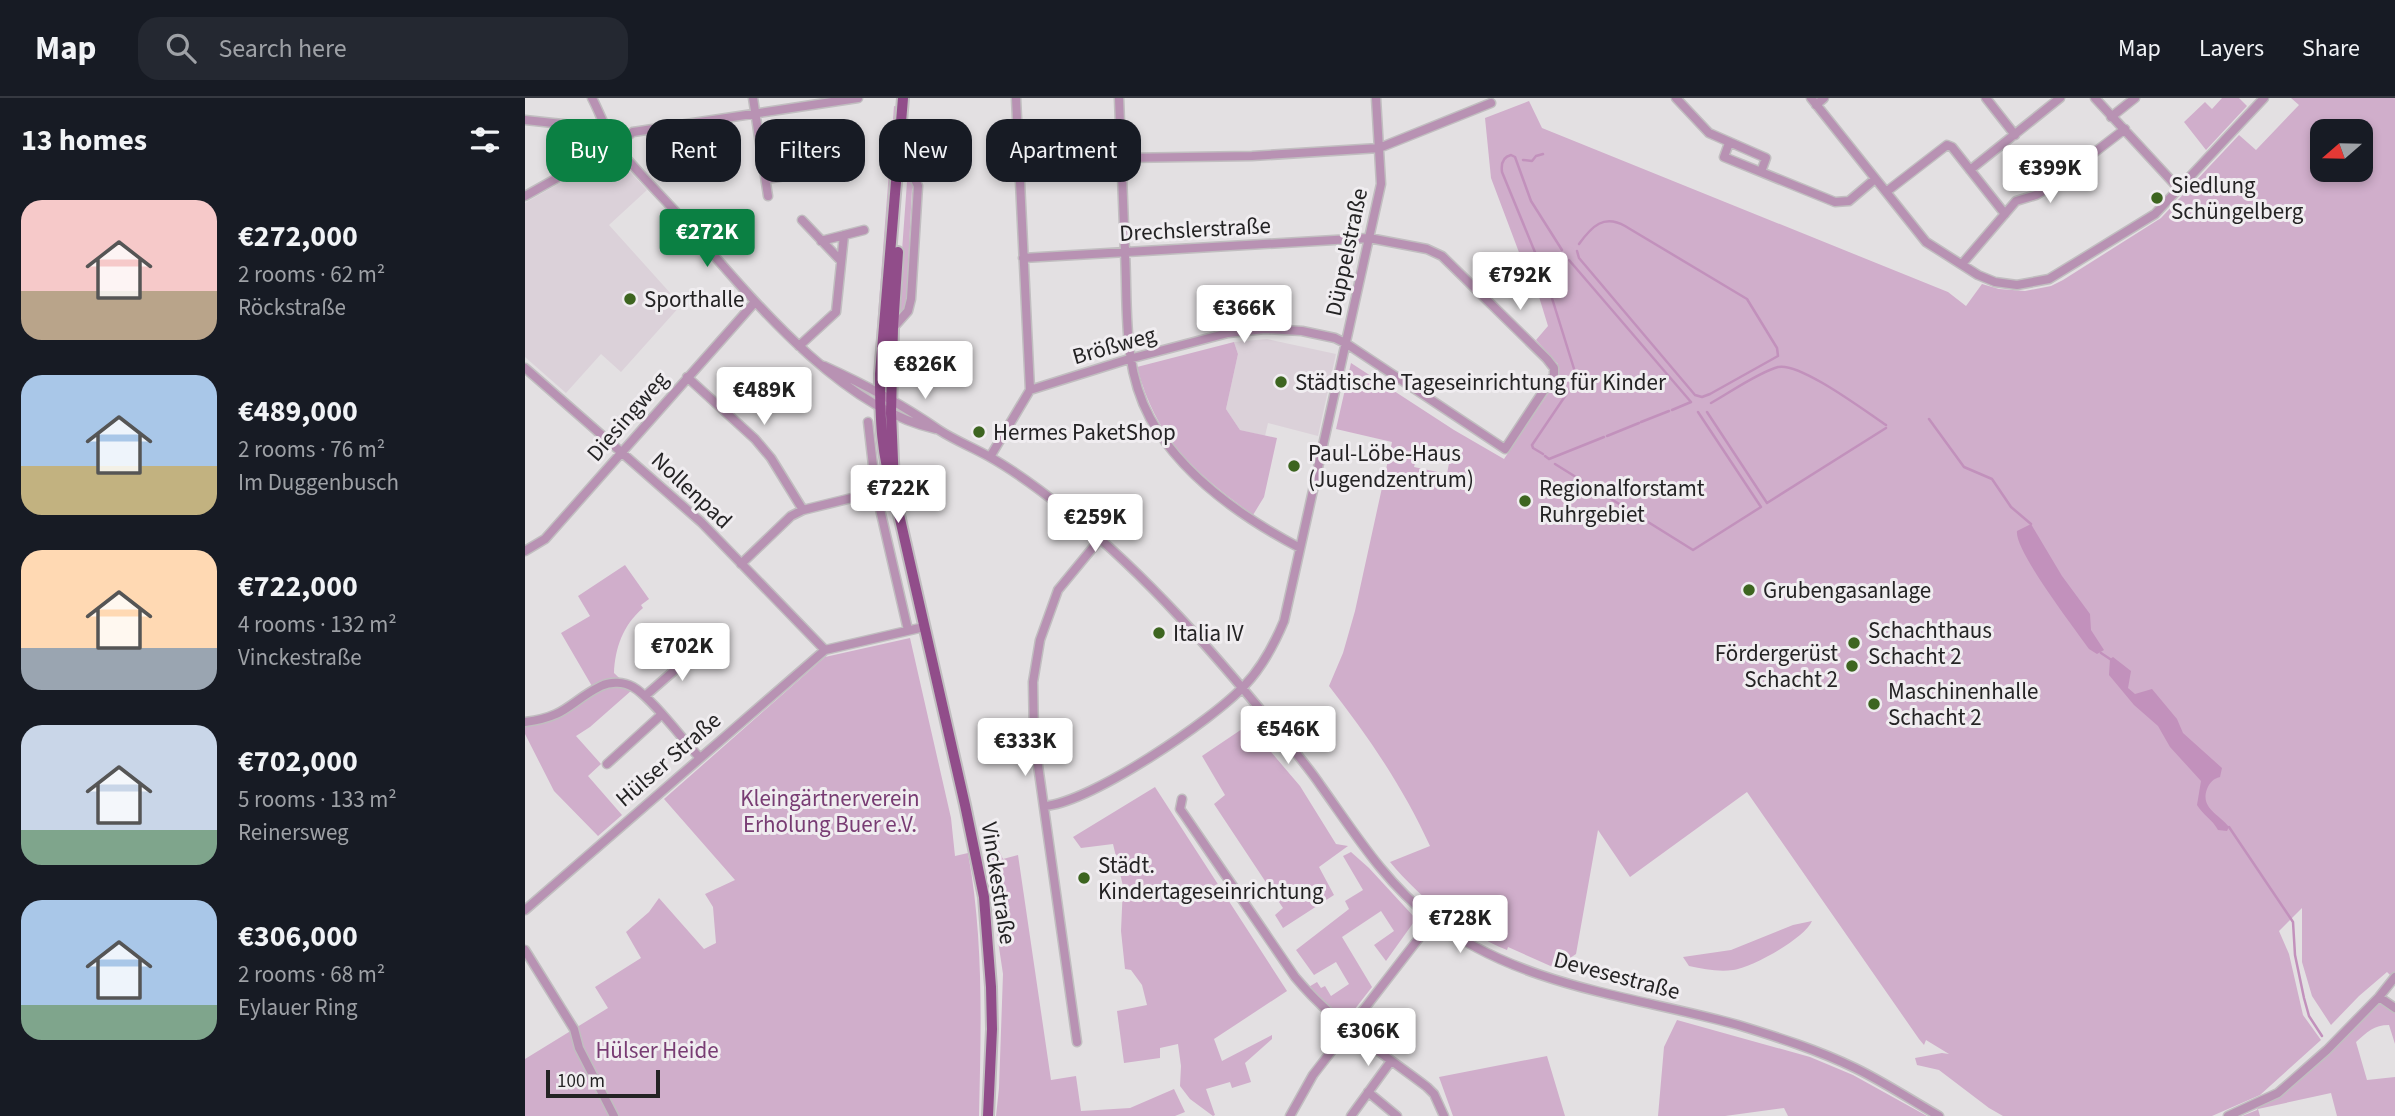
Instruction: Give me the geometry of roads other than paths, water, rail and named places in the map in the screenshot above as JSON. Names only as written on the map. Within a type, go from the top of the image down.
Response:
[{"type":"main road","name":"Vinckestraße","points":[[903,98],[879,406],[883,452],[965,805],[983,897],[992,1019],[988,1116]]},
{"type":"main road","name":"Vinckestraße","points":[[895,497],[891,413],[893,328],[911,98]]},
{"type":"street","points":[[592,98],[601,119]]},
{"type":"street","points":[[753,98],[757,119]]},
{"type":"street","points":[[632,133],[858,98]]},
{"type":"street","points":[[990,457],[1030,390],[1016,98]]},
{"type":"street","points":[[1119,98],[1120,119]]},
{"type":"street","name":"Düppelstraße","points":[[1044,806],[1084,793],[1147,759],[1190,731],[1242,688],[1270,653],[1284,621],[1381,184],[1376,98]]},
{"type":"street","points":[[1677,98],[1709,133],[1766,158],[1761,172]]},
{"type":"street","points":[[1824,98],[1813,101],[1926,242],[1987,279],[2011,285],[2031,284],[2049,279],[2155,214],[2265,98]]},
{"type":"street","points":[[1986,98],[2015,135]]},
{"type":"street","points":[[1970,170],[2060,98]]},
{"type":"street","points":[[2095,98],[2180,190]]},
{"type":"street","points":[[2111,117],[2135,98]]},
{"type":"street","points":[[1141,158],[1252,156],[1379,148],[1491,103]]},
{"type":"street","points":[[525,120],[546,122]]},
{"type":"street","points":[[1962,264],[2016,201],[2029,198],[2048,188],[2125,129]]},
{"type":"street","points":[[1729,143],[1724,157],[1840,202],[1849,201],[1875,180]]},
{"type":"street","points":[[1886,192],[1945,145],[1952,147],[2005,214]]},
{"type":"street","points":[[632,163],[755,302],[799,346],[824,366]]},
{"type":"street","points":[[525,196],[550,182]]},
{"type":"street","points":[[766,182],[768,196]]},
{"type":"street","points":[[1123,182],[1129,359],[1147,411],[1170,447],[1229,504],[1300,548]]},
{"type":"street","points":[[802,220],[841,261]]},
{"type":"street","points":[[821,241],[864,230]]},
{"type":"street","points":[[799,346],[836,312],[843,235]]},
{"type":"street","name":"Drechslerstraße","points":[[1023,258],[1369,238],[1427,249],[1442,256],[1553,366],[1552,379],[1505,449]]},
{"type":"street","name":"Diesingweg","points":[[525,551],[545,539],[755,302]]},
{"type":"street","name":"Brößweg","points":[[1030,390],[1129,359],[1228,333],[1257,329],[1301,331],[1335,338],[1347,344],[1505,449]]},
{"type":"street","name":"Devesestraße","points":[[824,366],[880,393],[990,457],[1071,514],[1100,539],[1173,609],[1302,760],[1380,869],[1433,920],[1468,943],[1529,971],[1794,1043],[1854,1067],[1939,1116]]},
{"type":"street","name":"Devesestraße","points":[[824,366],[838,380],[891,413],[924,427],[940,430]]},
{"type":"street","name":"Nollenpad","points":[[526,370],[701,522],[825,650]]},
{"type":"street","points":[[687,377],[755,439],[771,458],[803,510]]},
{"type":"street","points":[[868,422],[876,492],[908,630]]},
{"type":"street","points":[[741,564],[791,516],[803,510],[876,492]]},
{"type":"street","points":[[1077,1042],[1033,718],[1033,682],[1037,653],[1058,590],[1100,539]]},
{"type":"street","name":"Hülser Straße","points":[[525,910],[825,650],[924,627]]},
{"type":"street","points":[[645,696],[684,662],[693,648]]},
{"type":"street","points":[[525,722],[549,719],[611,683],[633,687],[645,696],[699,757]]},
{"type":"street","points":[[607,764],[661,715]]},
{"type":"street","points":[[1182,799],[1181,809],[1295,977],[1315,1002],[1434,1094],[1444,1116]]},
{"type":"street","points":[[1290,1116],[1313,1076],[1433,920]]},
{"type":"street","points":[[525,950],[574,1029],[579,1048],[614,1116]]},
{"type":"street","points":[[2228,1116],[2278,1093],[2379,998],[2395,977]]},
{"type":"street","points":[[2379,998],[2395,1008]]},
{"type":"street","points":[[1351,1116],[1391,1061]]},
{"type":"street","points":[[1368,1092],[1395,1115]]},
{"type":"waterway","points":[[1523,160],[1532,161],[1543,154]]},
{"type":"waterway","points":[[1562,250],[1531,201],[1515,157],[1506,157],[1502,172],[1546,279],[1575,372]]},
{"type":"waterway","points":[[1577,251],[1579,258],[1695,395],[1702,397],[1710,394],[1778,356],[1777,348],[1747,299],[1625,226],[1611,221],[1599,224],[1579,244]]},
{"type":"waterway","points":[[1569,260],[1691,402],[1672,410]]},
{"type":"waterway","points":[[1711,403],[1762,373],[1778,367],[1788,367],[1816,379],[1886,425]]},
{"type":"waterway","points":[[1543,454],[1532,445],[1576,380]]},
{"type":"waterway","points":[[1641,422],[1669,411]]},
{"type":"waterway","points":[[1555,464],[1693,550],[1761,507],[1698,412]]},
{"type":"waterway","points":[[1707,412],[1767,503],[1886,428]]},
{"type":"waterway","points":[[1929,419],[1964,467],[1992,479],[2011,507],[2031,524]]},
{"type":"waterway","points":[[1607,436],[1639,423]]},
{"type":"waterway","points":[[1545,456],[1549,459],[1604,437]]},
{"type":"waterway","points":[[2101,653],[2110,659]]},
{"type":"waterway","points":[[2229,827],[2293,922],[2295,955],[2304,998],[2309,1016],[2322,1036]]},
{"type":"place","name":"Siedlung Schüngelberg","points":[[2157,198]]},
{"type":"place","name":"Sporthalle","points":[[630,299]]},
{"type":"place","name":"Städtische Tageseinrichtung für Kinder","points":[[1281,382]]},
{"type":"place","name":"Hermes PaketShop","points":[[979,432]]},
{"type":"place","name":"Paul-Löbe-Haus (Jugendzentrum)","points":[[1294,466]]},
{"type":"place","name":"Regionalforstamt Ruhrgebiet","points":[[1525,501]]},
{"type":"place","name":"Grubengasanlage","points":[[1749,590]]},
{"type":"place","name":"Italia IV","points":[[1159,633]]},
{"type":"place","name":"Schachthaus Schacht 2","points":[[1854,643]]},
{"type":"place","name":"Fördergerüst Schacht 2","points":[[1852,666]]},
{"type":"place","name":"Maschinenhalle Schacht 2","points":[[1874,704]]},
{"type":"place","name":"Städt. Kindertageseinrichtung","points":[[1084,878]]},
{"type":"park label","name":"Kleingärtnerverein Erholung Buer e.V.","points":[[830,811]]},
{"type":"park label","name":"Hülser Heide","points":[[657,1050]]}]
